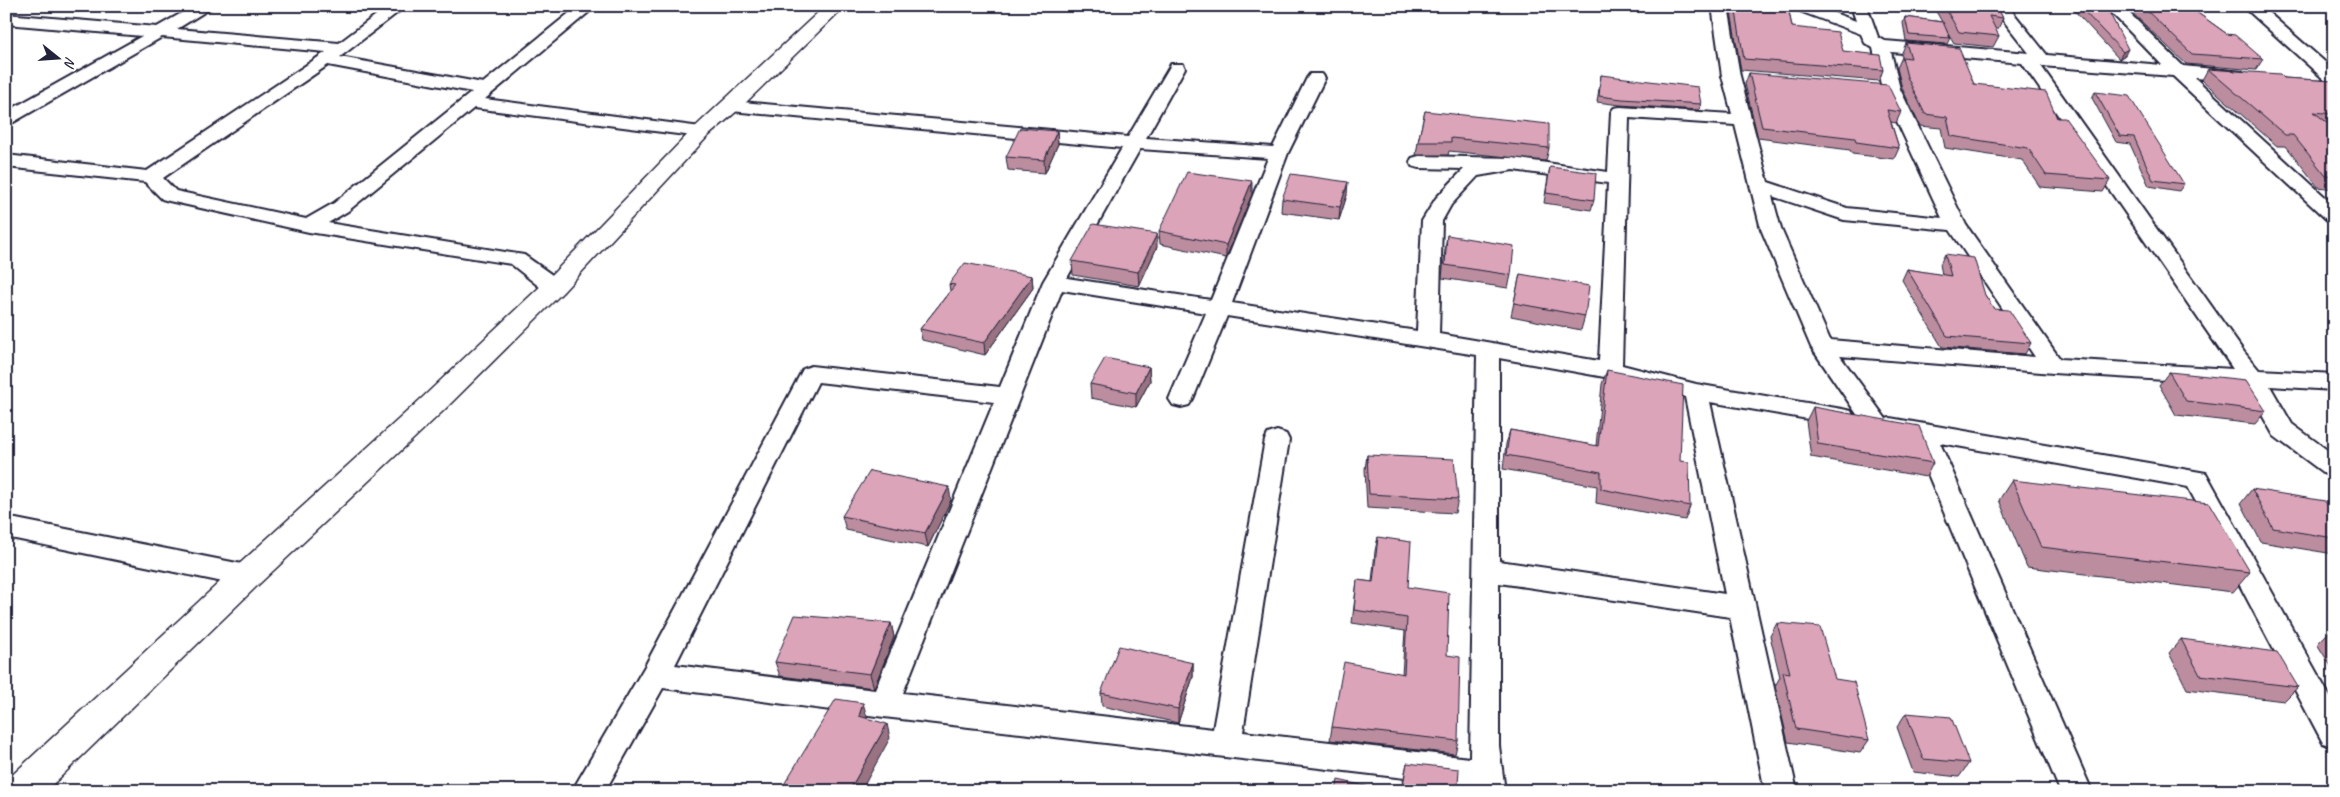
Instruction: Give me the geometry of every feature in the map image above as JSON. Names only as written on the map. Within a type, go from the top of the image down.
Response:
[{"type":"street","points":[[6,13],[20,6]]},
{"type":"street","points":[[6,120],[206,6]]},
{"type":"street","points":[[151,177],[342,48],[398,6]]},
{"type":"street","points":[[309,226],[341,206],[588,6]]},
{"type":"street","points":[[21,791],[247,576],[432,405],[554,287],[702,132],[732,106],[836,6]]},
{"type":"street","points":[[1720,6],[1741,77],[1742,120],[1771,229],[1822,347],[1876,423]]},
{"type":"street","points":[[1800,6],[1868,31]]},
{"type":"street","points":[[1859,6],[1871,40],[1881,46],[2256,77]]},
{"type":"street","points":[[2000,6],[2236,357],[2254,379],[2283,430],[2334,468]]},
{"type":"street","points":[[2113,6],[2178,71],[2334,216]]},
{"type":"street","points":[[2251,6],[2307,57],[2334,78]]},
{"type":"street","points":[[6,19],[342,48]]},
{"type":"street","points":[[1881,46],[1882,88],[1956,225],[2053,366]]},
{"type":"street","points":[[2307,57],[2334,58]]},
{"type":"street","points":[[325,59],[486,89]]},
{"type":"street","points":[[884,704],[1008,396],[1024,361],[1054,282],[1177,68]]},
{"type":"street","points":[[1181,399],[1219,308],[1279,153],[1316,78]]},
{"type":"street","points":[[2314,82],[2334,83]]},
{"type":"street","points":[[469,102],[702,132]]},
{"type":"street","points":[[732,106],[1133,143],[1279,153]]},
{"type":"street","points":[[1610,370],[1620,112],[1742,120]]},
{"type":"street","points":[[6,161],[151,177],[169,195],[309,226],[517,259],[554,287]]},
{"type":"street","points":[[1419,162],[1513,164],[1617,180]]},
{"type":"street","points":[[1428,340],[1429,261],[1432,221],[1443,202],[1472,171],[1513,164]]},
{"type":"street","points":[[1759,185],[1844,214],[1956,225]]},
{"type":"street","points":[[1054,282],[1488,349],[1610,370],[1696,392],[2197,480],[2334,734]]},
{"type":"street","points":[[1822,347],[2053,366],[2254,379],[2334,382]]},
{"type":"street","points":[[655,675],[1226,744],[1488,783],[1484,746],[1488,349]]},
{"type":"street","points":[[588,791],[655,675],[811,374],[1008,396]]},
{"type":"street","points":[[1696,392],[1781,791]]},
{"type":"street","points":[[1923,432],[2076,791]]},
{"type":"street","points":[[1226,744],[1278,440]]},
{"type":"street","points":[[6,527],[247,576]]},
{"type":"street","points":[[1486,570],[1742,608]]},
{"type":"building","points":[[1735,6],[1788,6],[1792,27],[1838,32],[1843,51],[1880,55],[1883,70],[1744,59]]},
{"type":"building","points":[[1944,6],[2001,6],[2002,8],[1997,7],[2003,18],[1989,16],[1999,36],[1959,32]]},
{"type":"building","points":[[2079,6],[2106,6],[2128,49],[2123,52]]},
{"type":"building","points":[[2142,6],[2188,6],[2227,34],[2235,35],[2263,59],[2192,54]]},
{"type":"building","points":[[1905,17],[1943,22],[1950,38],[1909,35]]},
{"type":"building","points":[[1906,43],[1959,48],[1974,84],[2046,92],[2057,118],[2065,118],[2110,180],[2046,175],[2028,148],[1951,136],[1947,117],[1925,114],[1907,77],[1902,57],[1911,58]]},
{"type":"building","points":[[2208,69],[2280,74],[2284,78],[2334,81],[2334,114],[2314,112],[2334,128],[2334,177],[2326,176],[2293,135],[2285,135]]},
{"type":"building","points":[[1749,73],[1888,85],[1901,112],[1887,110],[1899,148],[1856,142],[1855,138],[1762,127]]},
{"type":"building","points":[[1601,75],[1698,87],[1701,104],[1599,96]]},
{"type":"building","points":[[2095,92],[2129,96],[2184,184],[2153,180],[2134,137],[2120,136]]},
{"type":"building","points":[[1425,111],[1549,124],[1549,148],[1451,138],[1451,142],[1418,142]]},
{"type":"building","points":[[1020,128],[1057,131],[1044,160],[1006,157]]},
{"type":"building","points":[[1550,167],[1596,173],[1594,200],[1546,193]]},
{"type":"building","points":[[1187,172],[1252,181],[1226,245],[1159,231]]},
{"type":"building","points":[[1291,174],[1348,182],[1340,207],[1282,199]]},
{"type":"building","points":[[1093,224],[1157,234],[1138,272],[1072,261]]},
{"type":"building","points":[[1447,235],[1514,246],[1511,275],[1445,265]]},
{"type":"building","points":[[1945,254],[1974,258],[1985,295],[1994,309],[2009,310],[2031,343],[1947,336],[1907,269],[1951,276]]},
{"type":"building","points":[[965,263],[1032,276],[984,343],[920,329],[955,285],[949,284]]},
{"type":"building","points":[[1520,274],[1589,286],[1585,316],[1514,303]]},
{"type":"building","points":[[1105,358],[1149,367],[1136,393],[1090,384]]},
{"type":"building","points":[[1607,370],[1683,385],[1680,461],[1689,462],[1690,506],[1601,489],[1601,472],[1506,455],[1510,430],[1598,446]]},
{"type":"building","points":[[2169,372],[2246,380],[2266,411],[2186,401]]},
{"type":"building","points":[[1813,407],[1919,426],[1933,463],[1818,444]]},
{"type":"building","points":[[1367,455],[1454,459],[1458,499],[1369,494]]},
{"type":"building","points":[[870,471],[949,487],[925,533],[842,516]]},
{"type":"building","points":[[2012,480],[2209,503],[2250,572],[2041,547]]},
{"type":"building","points":[[2252,489],[2325,501],[2334,517],[2334,538],[2273,528]]},
{"type":"building","points":[[1378,537],[1411,542],[1408,587],[1449,593],[1447,655],[1460,657],[1458,741],[1332,727],[1344,662],[1404,674],[1407,618],[1354,610],[1357,580],[1373,582]]},
{"type":"building","points":[[795,615],[891,623],[870,674],[775,662]]},
{"type":"building","points":[[1777,623],[1820,627],[1835,679],[1854,682],[1869,740],[1796,729],[1783,672],[1790,673]]},
{"type":"building","points":[[2181,639],[2277,652],[2298,687],[2200,675]]},
{"type":"building","points":[[1119,646],[1193,663],[1178,709],[1101,693]]},
{"type":"building","points":[[836,699],[863,703],[859,716],[887,724],[849,791],[780,791]]},
{"type":"building","points":[[1906,713],[1951,717],[1969,763],[1923,759]]},
{"type":"building","points":[[1407,763],[1459,769],[1458,785],[1467,787],[1466,791],[1402,791]]},
{"type":"building","points":[[1338,780],[1388,791],[1336,791]]}]
